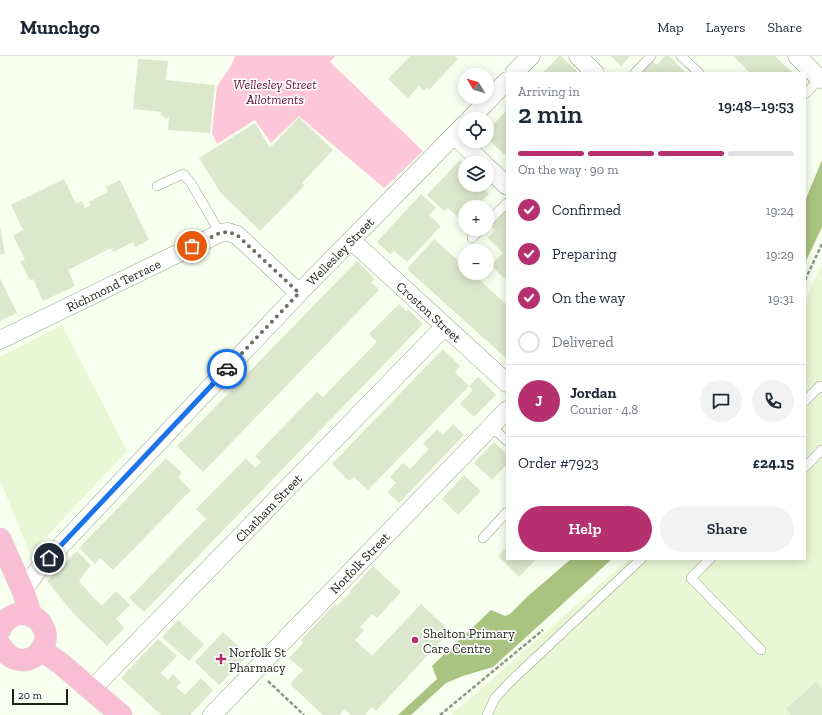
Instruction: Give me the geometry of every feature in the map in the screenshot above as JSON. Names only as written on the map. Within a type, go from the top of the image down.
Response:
[{"type":"main road","points":[[0,539],[23,591],[31,615]]},
{"type":"main road","points":[[0,645],[8,656],[21,660],[29,659],[41,650],[46,638],[42,625],[31,615],[19,614],[1,619]]},
{"type":"main road","points":[[41,650],[60,663],[121,715]]},
{"type":"street","points":[[515,72],[531,56]]},
{"type":"street","points":[[578,56],[594,72]]},
{"type":"street","points":[[797,56],[820,79]]},
{"type":"street","points":[[477,112],[506,82]]},
{"type":"street","name":"Wellesley Street","points":[[23,591],[38,570],[299,293],[458,132]]},
{"type":"street","points":[[494,174],[506,185]]},
{"type":"street","points":[[220,233],[228,232],[237,235],[299,293]]},
{"type":"street","name":"Richmond Terrace","points":[[0,340],[220,233]]},
{"type":"street","name":"Croston Street","points":[[351,240],[506,383]]},
{"type":"street","name":"Chatham Street","points":[[92,689],[445,326]]},
{"type":"street","name":"Norfolk Street","points":[[212,715],[506,411]]},
{"type":"lane","points":[[636,72],[651,56]]},
{"type":"lane","points":[[681,56],[698,72]]},
{"type":"lane","points":[[806,93],[820,79]]},
{"type":"lane","points":[[157,186],[183,174],[191,183],[220,233]]},
{"type":"lane","points":[[494,216],[506,204]]},
{"type":"lane","points":[[806,400],[820,386],[822,388]]},
{"type":"lane","points":[[491,426],[506,440]]},
{"type":"lane","points":[[806,466],[822,450]]},
{"type":"lane","points":[[483,538],[506,513]]},
{"type":"lane","points":[[487,715],[495,698],[512,680],[640,560]]},
{"type":"lane","points":[[709,560],[691,578],[761,650]]},
{"type":"path","points":[[806,278],[822,244]]},
{"type":"path","points":[[440,715],[548,625]]},
{"type":"path","points":[[256,670],[304,715]]},
{"type":"shaded area","points":[[822,160],[822,227],[806,261],[806,199]]},
{"type":"shaded area","points":[[822,264],[822,715],[451,715],[628,560],[806,560],[806,299]]},
{"type":"shaded area","points":[[62,325],[127,451],[30,554],[0,480],[0,357]]},
{"type":"shaded area","points":[[570,560],[611,560],[493,667],[446,683],[411,715],[398,715],[437,679],[432,666],[491,610],[505,616],[510,614],[528,596]]},
{"type":"green space","name":"Wellesley Street Allotments","points":[[235,56],[335,56],[330,62],[423,151],[384,188],[299,116],[271,143],[255,120],[217,144],[212,133],[217,86],[231,66]]},
{"type":"building","points":[[410,56],[456,56],[455,57],[458,59],[429,90],[427,88],[424,91],[419,86],[408,98],[388,79]]},
{"type":"building","points":[[559,56],[561,56],[578,72],[544,72]]},
{"type":"building","points":[[611,56],[630,56],[621,66]]},
{"type":"building","points":[[665,56],[669,56],[685,72],[642,72],[653,61],[657,65]]},
{"type":"building","points":[[733,56],[775,56],[792,72],[749,72]]},
{"type":"building","points":[[138,59],[168,61],[166,80],[215,85],[210,133],[168,130],[169,116],[166,119],[160,114],[162,112],[133,109]]},
{"type":"building","points":[[506,111],[506,154],[505,155],[494,145],[494,124]]},
{"type":"building","points":[[299,117],[333,150],[302,183],[305,185],[260,231],[220,192],[199,158],[255,123],[270,148]]},
{"type":"building","points":[[458,162],[458,192],[487,192],[489,194],[483,200],[458,200],[458,217],[448,208],[444,211],[427,195]]},
{"type":"building","points":[[64,179],[76,204],[82,201],[85,208],[91,205],[89,202],[108,192],[106,187],[120,180],[149,240],[135,247],[133,242],[113,252],[111,248],[68,270],[75,286],[43,301],[33,279],[30,280],[20,262],[25,259],[13,235],[23,230],[11,205]]},
{"type":"building","points":[[421,194],[436,208],[429,215],[441,226],[407,262],[394,251],[390,254],[377,242]]},
{"type":"building","points":[[506,211],[506,280],[494,268],[494,262],[503,253],[488,238],[490,236],[494,236],[494,223]]},
{"type":"building","points":[[0,227],[5,254],[0,254]]},
{"type":"building","points":[[434,239],[458,261],[458,280],[480,280],[506,304],[506,358],[407,269]]},
{"type":"building","points":[[357,261],[375,279],[371,282],[379,290],[203,472],[177,446]]},
{"type":"building","points":[[0,278],[17,313],[0,321]]},
{"type":"building","points":[[399,304],[407,312],[408,309],[423,324],[144,612],[129,598],[206,519],[196,509],[246,458],[255,468],[261,462],[255,456],[317,392],[323,397],[377,342],[369,334]]},
{"type":"building","points":[[443,349],[460,366],[455,372],[469,386],[368,490],[354,477],[349,481],[332,464]]},
{"type":"building","points":[[478,377],[496,395],[474,417],[460,404],[473,390],[469,386]]},
{"type":"building","points":[[453,424],[464,435],[399,503],[387,492],[396,483],[390,477],[403,463],[410,469],[429,449],[423,444],[437,429],[443,435]]},
{"type":"building","points":[[494,442],[506,453],[506,465],[492,480],[474,463]]},
{"type":"building","points":[[166,458],[182,473],[178,478],[191,490],[113,570],[100,558],[95,564],[79,548]]},
{"type":"building","points":[[464,475],[481,491],[458,515],[442,499]]},
{"type":"building","points":[[506,548],[506,560],[535,560],[519,577],[498,556]]},
{"type":"building","points":[[77,551],[91,565],[79,581],[91,595],[102,606],[116,591],[130,605],[116,619],[124,628],[107,646],[73,613],[47,581]]},
{"type":"building","name":"Shelton Primary Care Centre","points":[[373,566],[401,592],[377,618],[372,614],[360,627],[364,631],[355,640],[372,656],[421,604],[450,631],[376,711],[372,707],[365,715],[351,715],[345,709],[339,715],[323,715],[290,684],[303,670],[289,658],[303,643],[301,640],[335,604],[337,606],[350,593],[349,592]]},
{"type":"building","points":[[178,620],[204,644],[189,661],[162,637]]},
{"type":"building","name":"Norfolk St Pharmacy","points":[[223,632],[248,655],[219,685],[195,662]]},
{"type":"building","points":[[158,639],[177,656],[161,673],[168,680],[173,674],[181,682],[176,687],[185,695],[201,678],[213,690],[190,715],[161,715],[121,678]]},
{"type":"building","points":[[816,682],[822,689],[822,715],[791,715],[786,709]]},
{"type":"way so far","points":[[192,246],[220,233],[228,232],[237,235],[299,293],[227,369]]},
{"type":"place","name":"Shelton Primary Care Centre","points":[[415,640]]},
{"type":"place","name":"Norfolk St Pharmacy","points":[[221,659]]},
{"type":"route","points":[[49,558],[227,369]]}]
